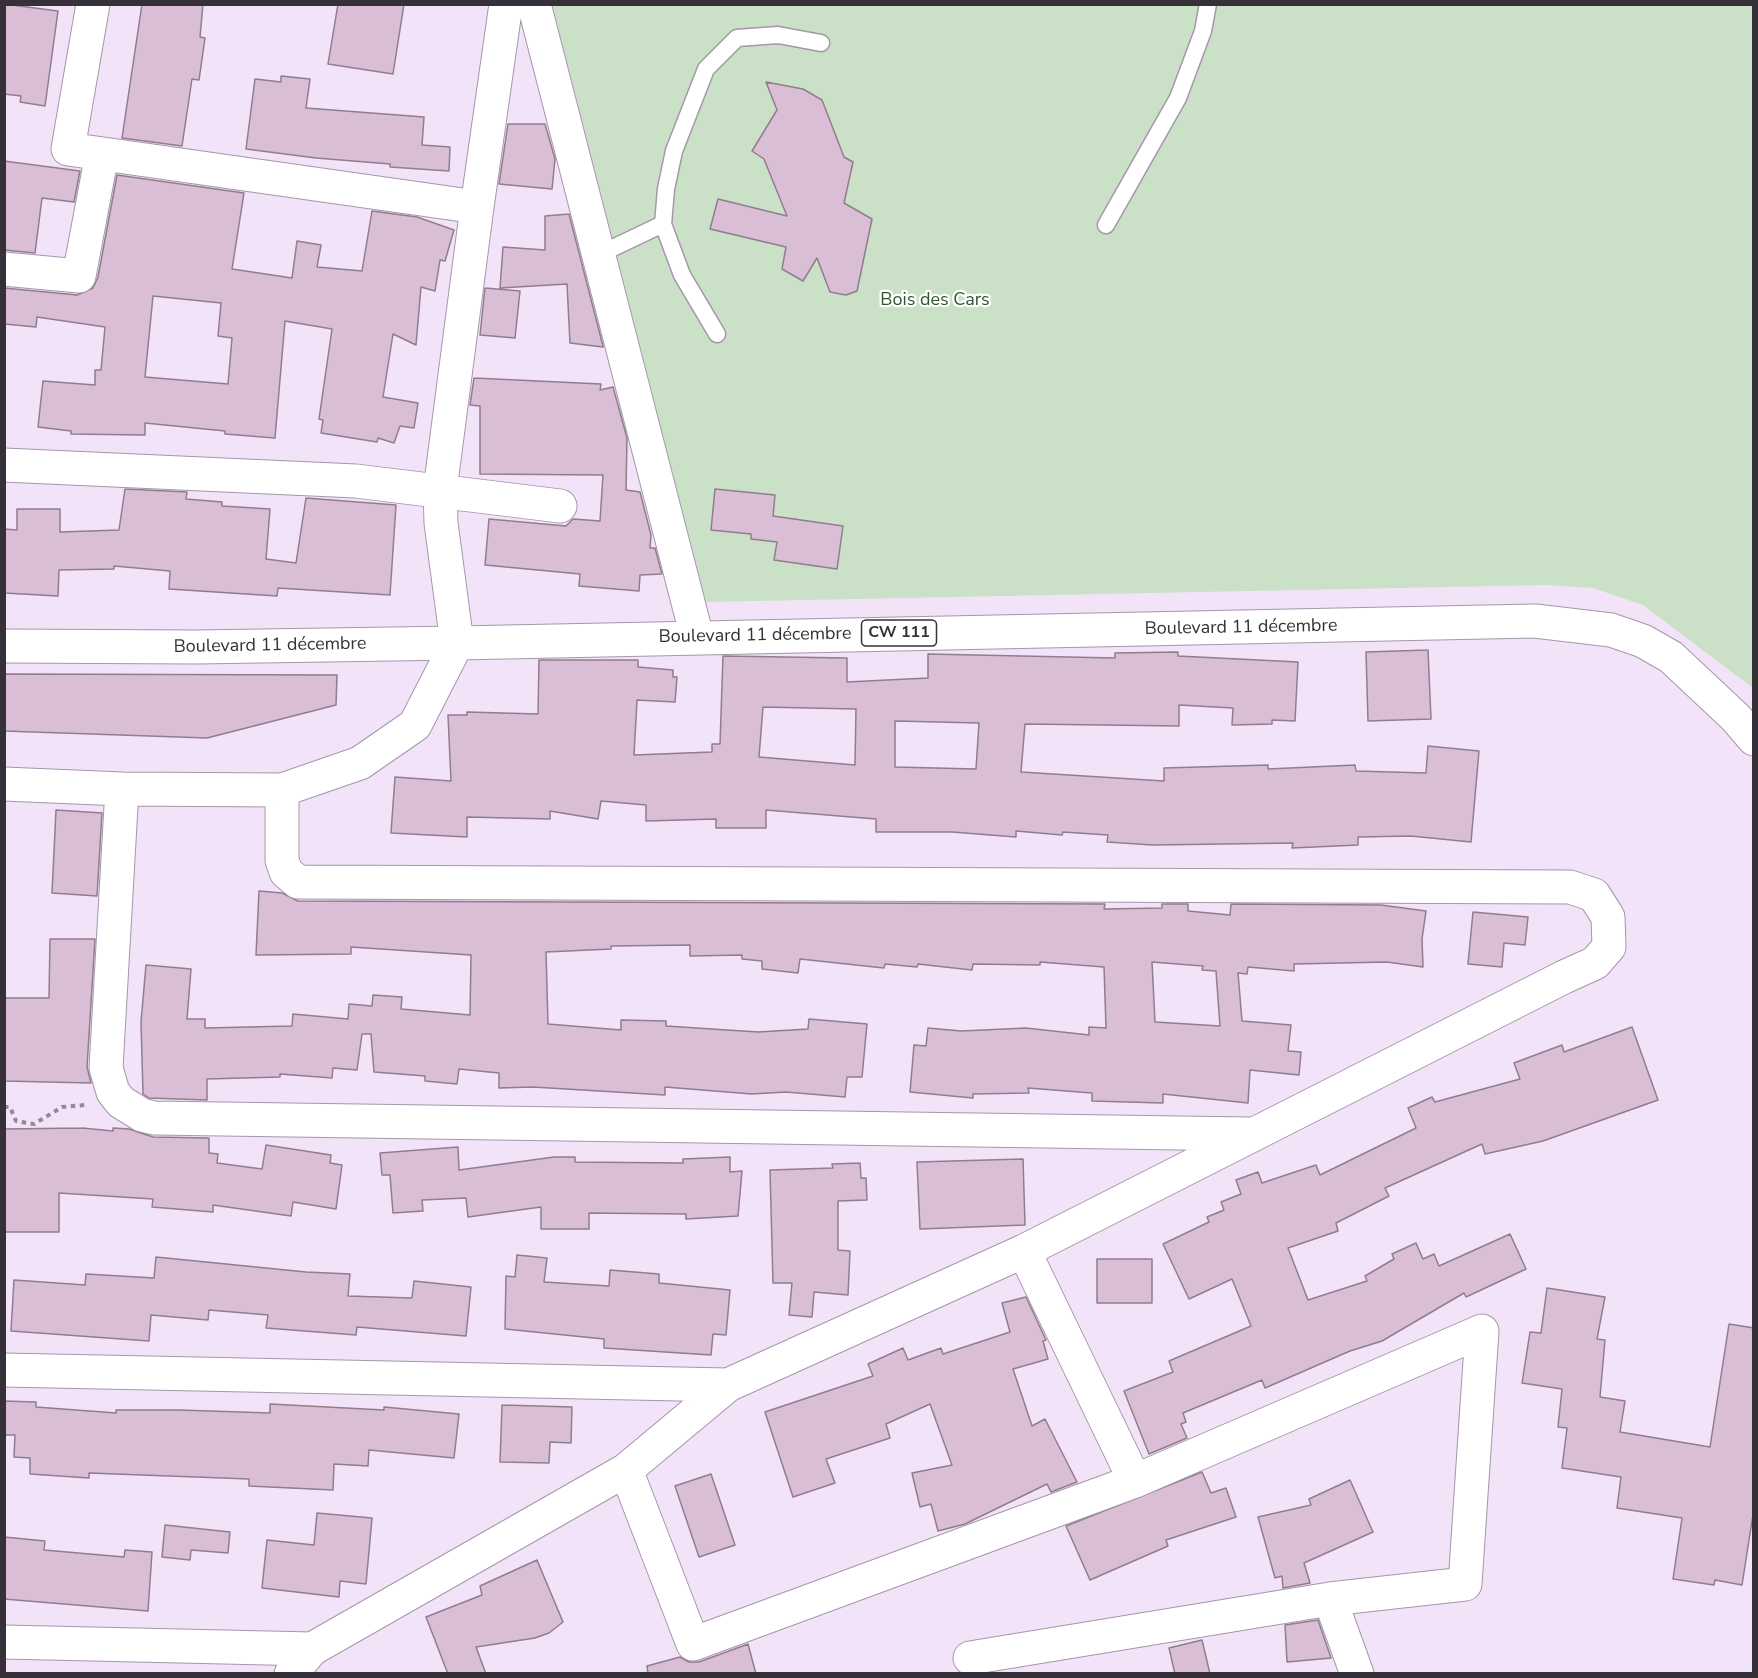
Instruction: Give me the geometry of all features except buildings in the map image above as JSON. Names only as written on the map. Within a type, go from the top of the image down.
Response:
[{"type":"street","points":[[93,4],[68,149],[477,207]]},
{"type":"street","points":[[4,783],[122,789],[282,790],[360,763],[415,725],[457,643],[441,523],[440,490],[506,4]]},
{"type":"street","points":[[534,4],[697,637]]},
{"type":"street","points":[[4,269],[79,276],[102,154]]},
{"type":"street","points":[[4,465],[356,481],[561,506]]},
{"type":"street","name":"Boulevard 11 décembre","points":[[4,646],[197,647],[457,643],[1535,621],[1579,624],[1611,630],[1643,641],[1671,657],[1736,718],[1754,739]]},
{"type":"street","points":[[122,789],[106,1068],[113,1092],[121,1102],[131,1110],[154,1118],[1253,1135]]},
{"type":"street","points":[[4,1642],[302,1661],[626,1470],[728,1385],[1024,1251],[1595,963],[1609,947],[1608,918],[1594,895],[1570,887],[298,882],[286,872],[282,860],[282,790]]},
{"type":"street","points":[[1024,1251],[1135,1481]]},
{"type":"street","points":[[626,1470],[693,1644],[1135,1481],[1482,1331],[1465,1584],[1330,1599],[970,1658]]},
{"type":"street","points":[[4,1370],[728,1385]]},
{"type":"street","points":[[1330,1599],[1357,1674]]},
{"type":"lane","points":[[1106,225],[1178,98],[1203,31],[1208,4]]},
{"type":"lane","points":[[717,334],[682,275],[663,224],[666,189],[674,151],[706,69],[737,38],[778,35],[821,43]]},
{"type":"lane","points":[[598,255],[663,224]]},
{"type":"path","points":[[4,1107],[10,1107],[16,1121],[34,1124],[62,1107],[121,1102]]},
{"type":"green space","name":"Bois des Cars","points":[[552,5],[1753,5],[1753,688],[1643,605],[1593,588],[1546,585],[706,602]]}]
